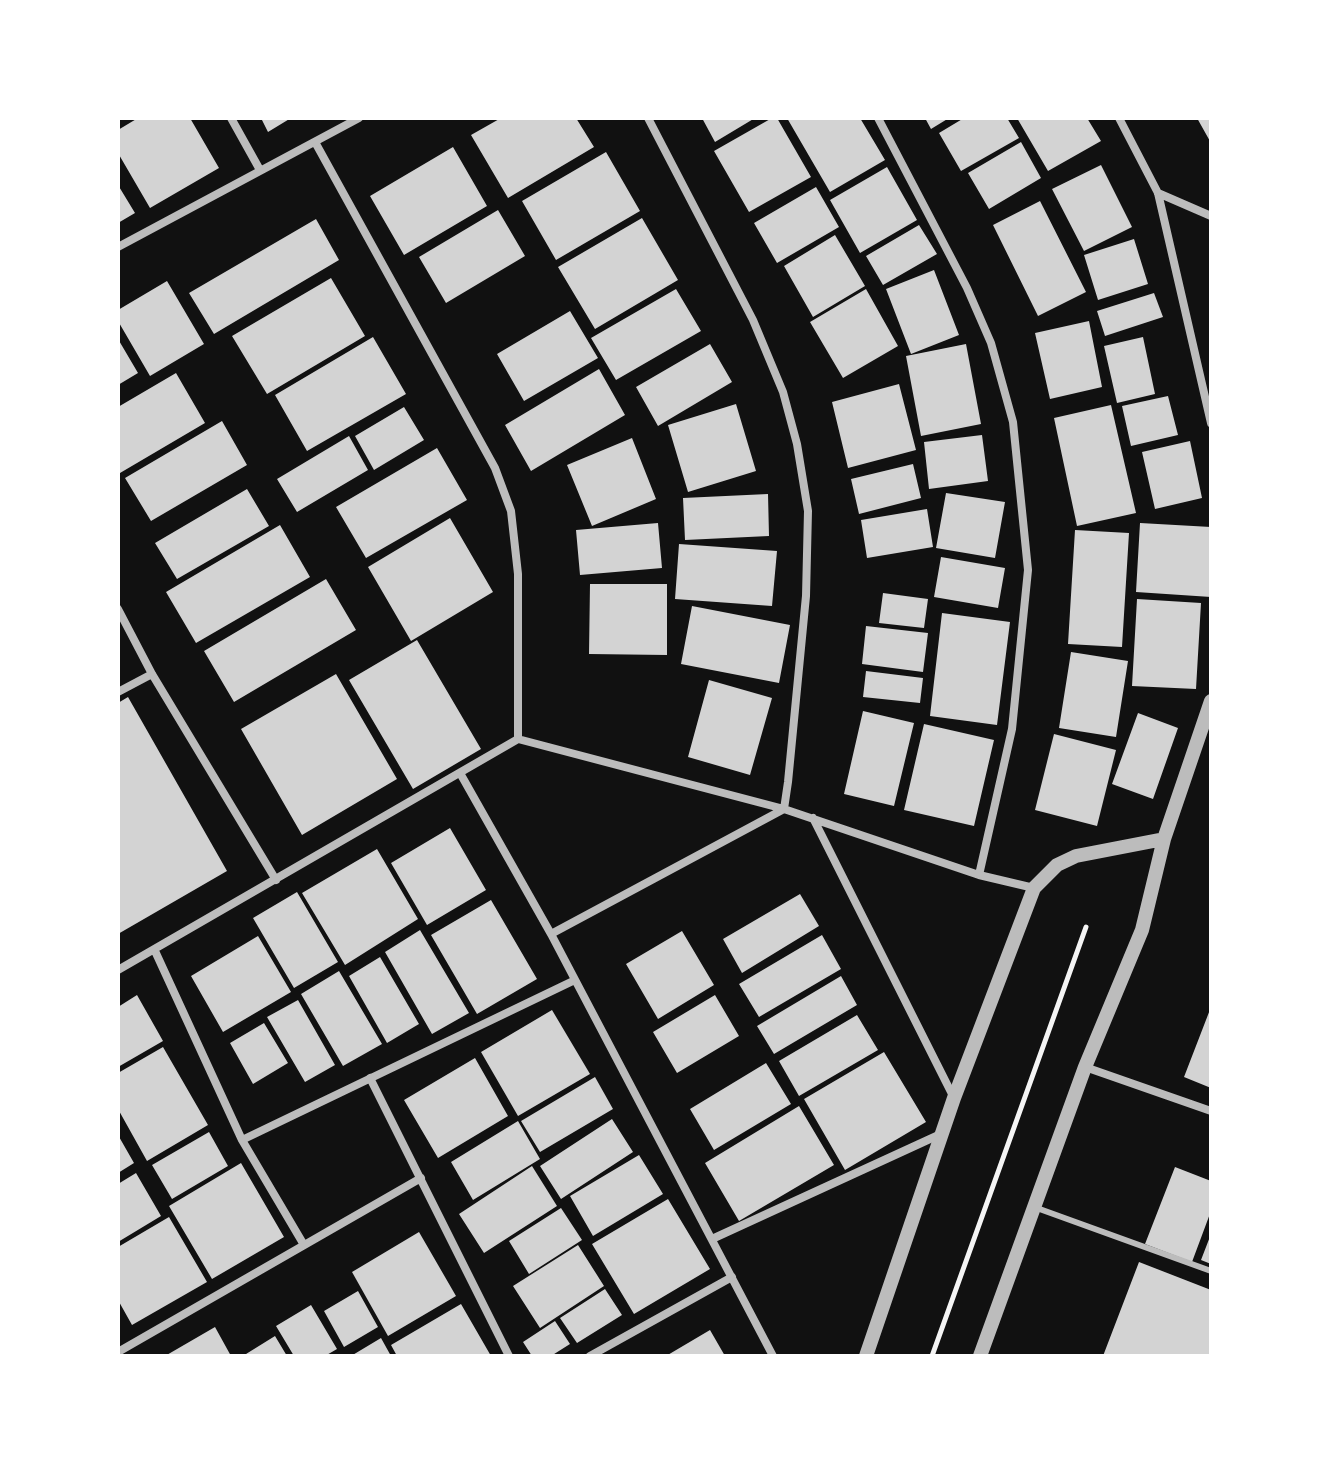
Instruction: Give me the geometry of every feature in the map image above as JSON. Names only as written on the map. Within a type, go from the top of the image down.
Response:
[{"type":"street","points":[[231,118],[260,170]]},
{"type":"street","points":[[118,247],[359,118]]},
{"type":"street","points":[[648,118],[753,320],[783,392],[797,444],[808,511],[806,596],[784,809]]},
{"type":"street","points":[[878,118],[967,288],[991,343],[1013,422],[1028,570],[1012,729],[979,875]]},
{"type":"street","points":[[1119,118],[1158,193],[1211,423]]},
{"type":"street","points":[[315,142],[495,468],[511,511],[518,574],[518,739]]},
{"type":"street","points":[[1158,193],[1211,216]]},
{"type":"street","points":[[118,609],[152,674],[276,880]]},
{"type":"street","points":[[118,692],[152,674]]},
{"type":"street","points":[[980,1356],[1085,1067],[1142,930],[1164,839],[1211,701]]},
{"type":"street","points":[[118,970],[518,739],[784,809],[979,875],[1034,888]]},
{"type":"street","points":[[460,773],[551,934],[773,1356]]},
{"type":"street","points":[[551,934],[784,809]]},
{"type":"street","points":[[813,818],[954,1098]]},
{"type":"street","points":[[866,1356],[954,1098],[1034,888],[1057,865],[1076,856],[1164,839]]},
{"type":"street","points":[[155,951],[242,1140],[304,1245]]},
{"type":"street","points":[[242,1140],[575,980]]},
{"type":"street","points":[[1085,1067],[1211,1111]]},
{"type":"street","points":[[370,1078],[509,1356]]},
{"type":"street","points":[[712,1239],[943,1133]]},
{"type":"street","points":[[118,1352],[421,1178]]},
{"type":"street","points":[[590,1356],[732,1277]]},
{"type":"lane","points":[[1034,1207],[1211,1271]]},
{"type":"path","points":[[932,1356],[1086,927]]},
{"type":"building","points":[[138,118],[190,118],[219,168],[150,208],[118,153],[118,130]]},
{"type":"building","points":[[261,118],[291,118],[268,132]]},
{"type":"building","points":[[501,118],[576,118],[594,147],[508,198],[471,135]]},
{"type":"building","points":[[702,118],[755,118],[715,142]]},
{"type":"building","points":[[777,118],[811,177],[749,212],[714,151]]},
{"type":"building","points":[[787,118],[860,118],[885,160],[830,192]]},
{"type":"building","points":[[925,118],[949,118],[931,129]]},
{"type":"building","points":[[964,118],[1007,118],[1019,138],[961,171],[939,133]]},
{"type":"building","points":[[1017,118],[1087,118],[1101,141],[1048,171]]},
{"type":"building","points":[[1197,118],[1211,118],[1211,143]]},
{"type":"building","points":[[1021,142],[1041,178],[989,209],[968,173]]},
{"type":"building","points":[[453,147],[487,206],[404,255],[370,196]]},
{"type":"building","points":[[606,152],[640,211],[556,260],[522,201]]},
{"type":"building","points":[[1101,165],[1132,227],[1084,251],[1052,189]]},
{"type":"building","points":[[887,167],[917,220],[860,253],[830,200]]},
{"type":"building","points":[[118,185],[135,213],[118,223]]},
{"type":"building","points":[[816,187],[839,227],[777,263],[754,223]]},
{"type":"building","points":[[1040,201],[1086,292],[1038,316],[993,225]]},
{"type":"building","points":[[498,210],[525,256],[446,303],[419,257]]},
{"type":"building","points":[[642,218],[678,280],[595,329],[558,267]]},
{"type":"building","points":[[316,219],[339,260],[214,334],[189,293]]},
{"type":"building","points":[[919,225],[937,254],[883,285],[866,256]]},
{"type":"building","points":[[835,235],[865,286],[813,317],[784,266]]},
{"type":"building","points":[[1134,239],[1148,284],[1098,300],[1084,255]]},
{"type":"building","points":[[934,270],[959,335],[911,354],[886,289]]},
{"type":"building","points":[[331,278],[365,336],[267,394],[232,336]]},
{"type":"building","points":[[167,281],[204,344],[150,376],[118,321],[118,310]]},
{"type":"building","points":[[676,289],[701,331],[616,380],[591,338]]},
{"type":"building","points":[[866,289],[898,346],[843,378],[810,322]]},
{"type":"building","points":[[1154,293],[1163,317],[1105,336],[1097,311]]},
{"type":"building","points":[[570,311],[598,358],[524,401],[497,354]]},
{"type":"building","points":[[1089,321],[1102,387],[1050,399],[1035,333]]},
{"type":"building","points":[[373,337],[406,394],[307,451],[275,395]]},
{"type":"building","points":[[1143,337],[1155,394],[1117,403],[1104,346]]},
{"type":"building","points":[[118,339],[138,373],[118,385]]},
{"type":"building","points":[[710,344],[732,382],[658,426],[636,387]]},
{"type":"building","points":[[966,344],[981,424],[921,436],[906,356]]},
{"type":"building","points":[[599,369],[625,415],[531,471],[505,425]]},
{"type":"building","points":[[176,373],[205,423],[120,473],[118,407]]},
{"type":"building","points":[[899,384],[916,450],[848,468],[832,402]]},
{"type":"building","points":[[1168,396],[1178,435],[1131,446],[1122,406]]},
{"type":"building","points":[[736,404],[756,471],[688,492],[668,425]]},
{"type":"building","points":[[1111,405],[1136,513],[1077,526],[1054,418]]},
{"type":"building","points":[[404,407],[424,440],[374,470],[355,436]]},
{"type":"building","points":[[222,421],[247,465],[151,521],[125,478]]},
{"type":"building","points":[[982,435],[988,481],[929,489],[924,442]]},
{"type":"building","points":[[349,436],[368,470],[297,512],[277,479]]},
{"type":"building","points":[[632,438],[656,499],[592,526],[567,465]]},
{"type":"building","points":[[1190,441],[1202,498],[1155,509],[1142,452]]},
{"type":"building","points":[[437,448],[467,500],[366,558],[336,507]]},
{"type":"building","points":[[913,464],[921,498],[859,514],[851,479]]},
{"type":"building","points":[[247,489],[269,526],[177,579],[155,543]]},
{"type":"building","points":[[946,493],[1005,502],[995,558],[936,548]]},
{"type":"building","points":[[768,494],[769,536],[685,540],[683,498]]},
{"type":"building","points":[[927,509],[933,547],[867,558],[861,520]]},
{"type":"building","points":[[450,518],[493,592],[411,641],[368,567]]},
{"type":"building","points":[[658,523],[662,568],[580,575],[576,530]]},
{"type":"building","points":[[1140,523],[1211,527],[1211,597],[1136,592]]},
{"type":"building","points":[[280,525],[310,577],[196,643],[166,592]]},
{"type":"building","points":[[1075,530],[1129,533],[1122,647],[1068,644]]},
{"type":"building","points":[[679,544],[777,551],[772,606],[675,599]]},
{"type":"building","points":[[941,557],[1005,568],[998,608],[934,597]]},
{"type":"building","points":[[326,579],[356,630],[234,702],[204,651]]},
{"type":"building","points":[[590,584],[667,584],[667,655],[589,654]]},
{"type":"building","points":[[883,593],[928,599],[924,628],[879,623]]},
{"type":"building","points":[[1137,599],[1201,603],[1196,689],[1132,686]]},
{"type":"building","points":[[692,606],[790,625],[779,683],[681,664]]},
{"type":"building","points":[[942,613],[1010,622],[997,725],[930,716]]},
{"type":"building","points":[[866,626],[928,633],[923,672],[862,664]]},
{"type":"building","points":[[417,640],[481,749],[413,789],[349,680]]},
{"type":"building","points":[[1071,652],[1128,661],[1116,737],[1059,728]]},
{"type":"building","points":[[866,671],[923,678],[920,703],[863,697]]},
{"type":"building","points":[[336,674],[397,779],[302,835],[241,729]]},
{"type":"building","points":[[709,680],[772,698],[750,775],[688,757]]},
{"type":"building","points":[[128,697],[227,871],[118,934],[118,703]]},
{"type":"building","points":[[863,711],[914,723],[894,806],[844,794]]},
{"type":"building","points":[[1138,713],[1178,728],[1153,799],[1112,784]]},
{"type":"building","points":[[924,724],[994,740],[974,826],[904,810]]},
{"type":"building","points":[[1054,734],[1116,750],[1097,826],[1035,810]]},
{"type":"building","points":[[450,828],[486,890],[427,925],[391,863]]},
{"type":"building","points":[[377,849],[418,919],[345,965],[302,893]]},
{"type":"building","points":[[297,892],[338,962],[294,988],[253,918]]},
{"type":"building","points":[[800,894],[819,926],[742,973],[723,939]]},
{"type":"building","points":[[491,900],[537,979],[477,1014],[431,935]]},
{"type":"building","points":[[420,930],[469,1013],[432,1034],[385,952]]},
{"type":"building","points":[[682,931],[714,985],[658,1019],[626,964]]},
{"type":"building","points":[[822,935],[841,969],[759,1017],[739,984]]},
{"type":"building","points":[[258,936],[291,992],[223,1032],[191,976]]},
{"type":"building","points":[[380,957],[419,1024],[387,1043],[349,976]]},
{"type":"building","points":[[339,971],[382,1044],[343,1066],[301,994]]},
{"type":"building","points":[[841,976],[857,1005],[774,1054],[757,1026]]},
{"type":"building","points":[[137,995],[163,1041],[118,1067],[118,1007]]},
{"type":"building","points":[[715,995],[739,1036],[677,1073],[653,1032]]},
{"type":"building","points":[[298,1000],[335,1065],[305,1082],[267,1017]]},
{"type":"building","points":[[1211,1007],[1211,1088],[1184,1077]]},
{"type":"building","points":[[552,1010],[590,1074],[518,1116],[481,1052]]},
{"type":"building","points":[[857,1015],[878,1050],[799,1096],[779,1061]]},
{"type":"building","points":[[264,1023],[288,1063],[253,1084],[230,1043]]},
{"type":"building","points":[[163,1047],[208,1125],[147,1161],[118,1109],[118,1073]]},
{"type":"building","points":[[884,1052],[926,1122],[845,1170],[804,1099]]},
{"type":"building","points":[[475,1058],[508,1116],[438,1158],[404,1100]]},
{"type":"building","points":[[766,1063],[791,1104],[714,1150],[690,1109]]},
{"type":"building","points":[[595,1077],[613,1109],[540,1152],[521,1121]]},
{"type":"building","points":[[799,1106],[834,1165],[739,1221],[705,1163]]},
{"type":"building","points":[[612,1119],[633,1152],[561,1199],[540,1166]]},
{"type":"building","points":[[518,1121],[540,1159],[473,1200],[451,1162]]},
{"type":"building","points":[[209,1132],[228,1166],[172,1199],[152,1165]]},
{"type":"building","points":[[118,1135],[134,1163],[118,1173]]},
{"type":"building","points":[[639,1155],[663,1194],[593,1236],[570,1196]]},
{"type":"building","points":[[241,1163],[284,1237],[212,1279],[169,1206]]},
{"type":"building","points":[[532,1166],[557,1206],[484,1253],[459,1214]]},
{"type":"building","points":[[1175,1167],[1211,1181],[1211,1211],[1192,1262],[1145,1244]]},
{"type":"building","points":[[136,1173],[161,1216],[118,1242],[118,1184]]},
{"type":"building","points":[[668,1199],[710,1269],[634,1314],[592,1244]]},
{"type":"building","points":[[561,1208],[582,1240],[529,1274],[509,1241]]},
{"type":"building","points":[[169,1217],[207,1282],[132,1325],[118,1300],[118,1247]]},
{"type":"building","points":[[419,1232],[456,1296],[388,1336],[352,1272]]},
{"type":"building","points":[[1211,1234],[1211,1264],[1201,1260]]},
{"type":"building","points":[[578,1245],[604,1286],[540,1328],[513,1286]]},
{"type":"building","points":[[1139,1262],[1211,1290],[1211,1356],[1103,1356]]},
{"type":"building","points":[[605,1289],[622,1315],[577,1343],[560,1318]]},
{"type":"building","points":[[358,1291],[378,1327],[344,1347],[324,1311]]},
{"type":"building","points":[[461,1304],[491,1356],[397,1356],[391,1345]]},
{"type":"building","points":[[311,1305],[337,1349],[325,1356],[294,1356],[276,1326]]},
{"type":"building","points":[[555,1321],[570,1344],[551,1356],[532,1356],[523,1342]]},
{"type":"building","points":[[215,1327],[231,1356],[165,1356]]},
{"type":"building","points":[[710,1330],[725,1356],[666,1356]]},
{"type":"building","points":[[275,1336],[287,1356],[247,1356],[246,1354]]},
{"type":"building","points":[[381,1338],[391,1356],[351,1356]]}]
